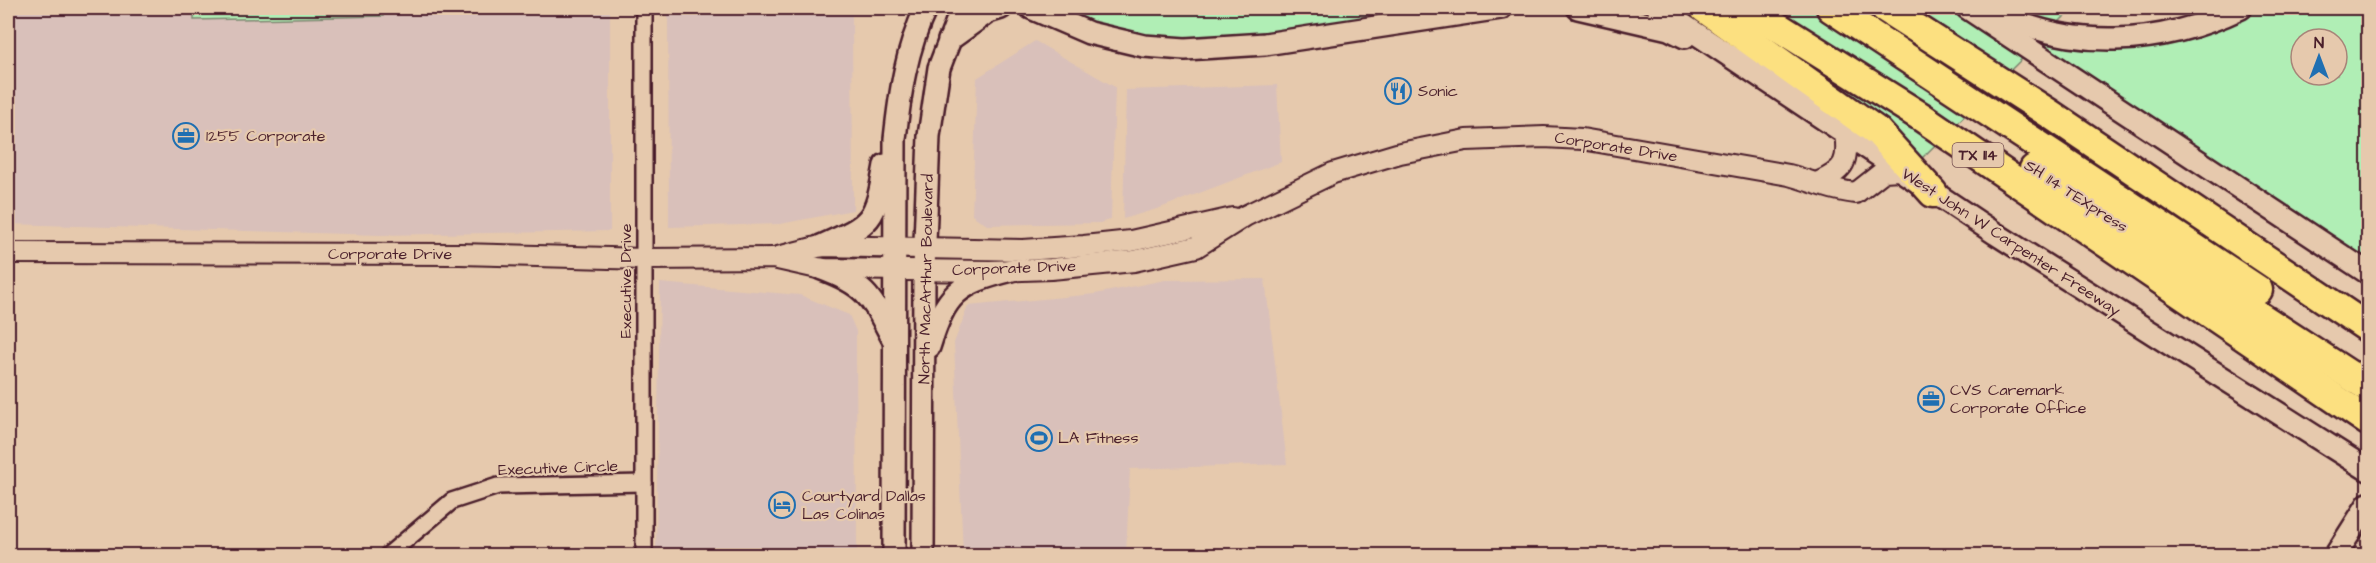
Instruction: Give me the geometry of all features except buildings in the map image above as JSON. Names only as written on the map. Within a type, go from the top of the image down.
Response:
[{"type":"highway","points":[[1704,8],[1878,132],[1933,193]]},
{"type":"highway","name":"TX 114","points":[[1748,8],[1920,116],[2205,307],[2368,421]]},
{"type":"highway","name":"SH 114 TEXpress","points":[[1783,8],[2255,311],[2368,387]]},
{"type":"highway","name":"SH 114 TEXpress","points":[[1831,8],[2132,205],[2368,366]]},
{"type":"highway","points":[[1863,8],[1972,64]]},
{"type":"highway","points":[[1885,8],[2368,328]]},
{"type":"highway","points":[[2336,306],[2368,335]]},
{"type":"highway","points":[[2205,307],[2242,318],[2368,401]]},
{"type":"main road","name":"North MacArthur Boulevard","points":[[894,555],[895,140],[908,56],[926,8]]},
{"type":"main road","name":"North MacArthur Boulevard","points":[[923,555],[924,259],[933,100],[948,40],[962,8]]},
{"type":"main road","points":[[948,40],[988,12],[1001,8]]},
{"type":"main road","points":[[1030,8],[1089,33],[1144,45],[1185,49],[1265,44],[1501,8]]},
{"type":"main road","points":[[1578,8],[1669,29],[1745,65]]},
{"type":"main road","name":"West John W Carpenter Freeway","points":[[1658,8],[1933,193],[2368,470]]},
{"type":"main road","points":[[1968,8],[2368,273]]},
{"type":"main road","points":[[1985,8],[2005,18],[2065,35],[2118,40],[2169,33],[2202,24],[2241,8]]},
{"type":"main road","points":[[821,246],[861,228],[872,217],[878,205],[886,158],[895,140]]},
{"type":"main road","points":[[822,269],[850,279],[865,291],[894,342]]},
{"type":"main road","points":[[923,365],[940,315],[949,299],[963,287],[983,278],[1012,270]]},
{"type":"main road","points":[[2335,555],[2368,505]]},
{"type":"street","name":"Executive Drive","points":[[644,8],[644,555]]},
{"type":"street","points":[[1819,182],[1834,175],[1844,164],[1848,153],[1845,134]]},
{"type":"street","name":"Corporate Drive","points":[[924,259],[1012,270],[1132,261],[1196,247],[1245,216],[1333,173],[1400,153],[1466,140],[1504,137],[1582,139],[1819,182],[1835,191],[1856,193],[1884,171],[1899,170]]},
{"type":"street","name":"Corporate Drive","points":[[8,253],[460,254],[645,259],[773,258],[822,269],[894,259],[924,259],[1131,241],[1245,216]]},
{"type":"street","points":[[1131,241],[1132,261]]},
{"type":"street","name":"Corporate Drive","points":[[773,258],[821,246],[894,259]]},
{"type":"street","name":"Executive Circle","points":[[387,555],[453,501],[498,486],[644,483]]},
{"type":"shaded area","points":[[8,8],[610,8],[610,231],[380,235],[8,224]]},
{"type":"shaded area","points":[[668,8],[852,8],[853,210],[780,224],[669,227]]},
{"type":"shaded area","points":[[1035,41],[1115,87],[1111,219],[1100,223],[987,225],[972,215],[977,78]]},
{"type":"shaded area","points":[[1277,85],[1281,162],[1160,208],[1123,219],[1126,90]]},
{"type":"shaded area","points":[[1265,279],[1287,464],[1130,469],[1126,555],[963,555],[954,343],[968,306],[1095,294],[1165,280]]},
{"type":"shaded area","name":"Courtyard Dallas Las Colinas","points":[[660,283],[800,295],[849,315],[856,331],[857,555],[656,555]]},
{"type":"green space","points":[[194,8],[383,8],[383,16],[194,20]]},
{"type":"green space","points":[[1048,8],[1440,8],[1214,46],[1144,42]]},
{"type":"green space","points":[[1600,8],[2073,8],[2041,40],[2132,50],[2174,43],[2205,33],[2258,8],[2368,8],[2368,265],[2034,47],[1917,163],[1778,75]]},
{"type":"place","name":"Sonic","points":[[1398,91]]},
{"type":"place","name":"1255 Corporate","points":[[186,136]]},
{"type":"place","name":"CVS Caremark Corporate Office","points":[[1931,399]]},
{"type":"place","name":"LA Fitness","points":[[1039,438]]},
{"type":"place","name":"Courtyard Dallas Las Colinas","points":[[782,505]]}]
